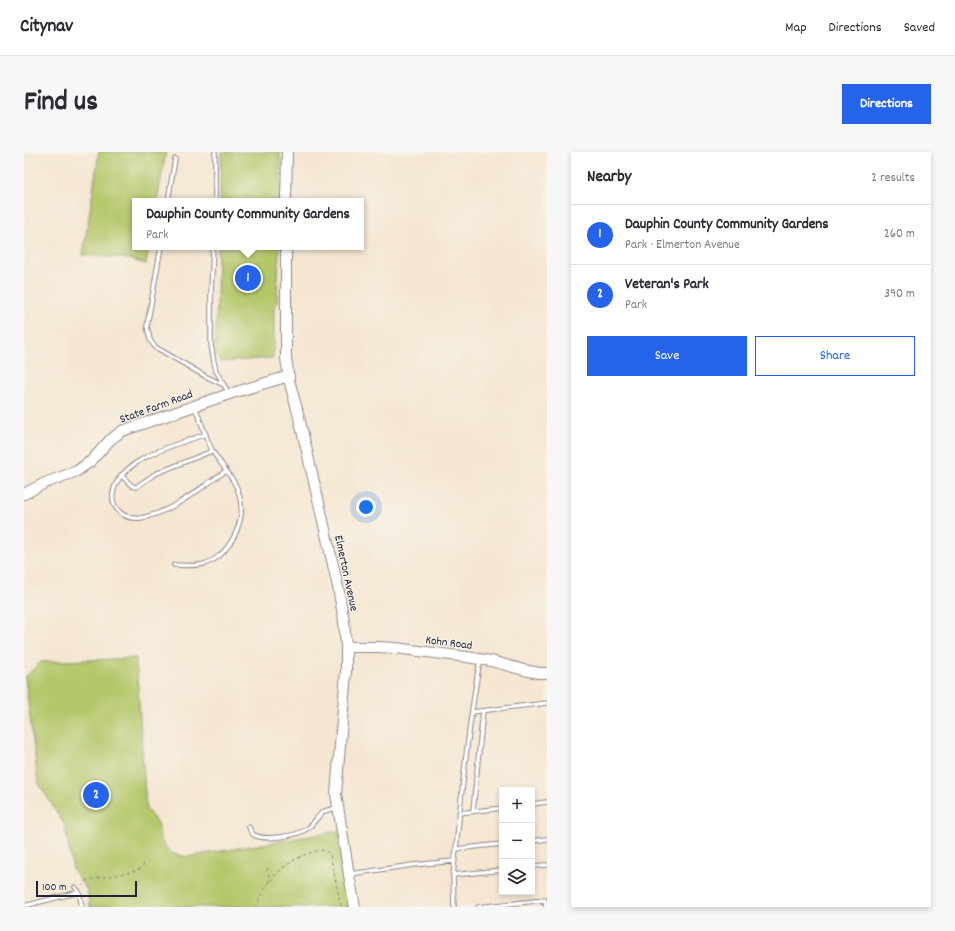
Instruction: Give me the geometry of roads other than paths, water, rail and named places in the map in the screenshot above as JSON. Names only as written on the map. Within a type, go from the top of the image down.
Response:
[{"type":"main road","points":[[286,198],[287,152]]},
{"type":"main road","name":"Elmerton Avenue","points":[[286,250],[286,358],[289,380],[307,448],[338,587],[344,622],[346,672],[336,794],[355,907]]},
{"type":"main road","name":"State Farm Road","points":[[24,494],[45,483],[77,471],[91,461],[110,440],[122,431],[195,406],[227,389],[289,376]]},
{"type":"main road","name":"Kohn Road","points":[[346,648],[395,648],[480,658],[524,670],[547,673]]},
{"type":"lane","points":[[215,152],[215,198]]},
{"type":"lane","points":[[168,198],[175,159]]},
{"type":"lane","points":[[160,250],[147,326],[150,340],[155,347],[227,389]]},
{"type":"lane","points":[[213,250],[211,345],[216,370],[227,389]]},
{"type":"lane","points":[[174,564],[195,565],[207,563],[221,555],[231,542],[242,514],[237,488],[212,451],[195,406]]},
{"type":"lane","points":[[206,434],[152,454],[134,464],[121,475],[116,483],[113,493],[113,503],[118,510],[126,516],[132,518],[152,515],[176,505],[226,471]]},
{"type":"lane","points":[[121,475],[132,486],[136,487],[156,474],[212,451]]},
{"type":"lane","points":[[454,907],[453,875],[459,813],[480,658]]},
{"type":"lane","points":[[472,712],[547,703]]},
{"type":"lane","points":[[473,811],[483,710]]},
{"type":"lane","points":[[535,804],[547,802]]},
{"type":"lane","points":[[249,827],[252,834],[255,836],[273,838],[297,834],[310,827],[322,813],[338,808]]},
{"type":"lane","points":[[459,813],[499,808]]},
{"type":"lane","points":[[535,841],[547,839]]},
{"type":"lane","points":[[456,849],[499,844]]},
{"type":"lane","points":[[349,874],[454,861]]},
{"type":"lane","points":[[535,866],[547,865]]},
{"type":"lane","points":[[453,875],[499,870]]},
{"type":"lane","points":[[75,887],[79,892],[82,907]]},
{"type":"lane","points":[[24,906],[29,906],[79,892]]},
{"type":"lane","points":[[478,907],[545,900],[546,907]]},
{"type":"place","name":"Dauphin County Community Gardens","points":[[248,278]]},
{"type":"place","name":"Veteran's Park","points":[[96,795]]}]
